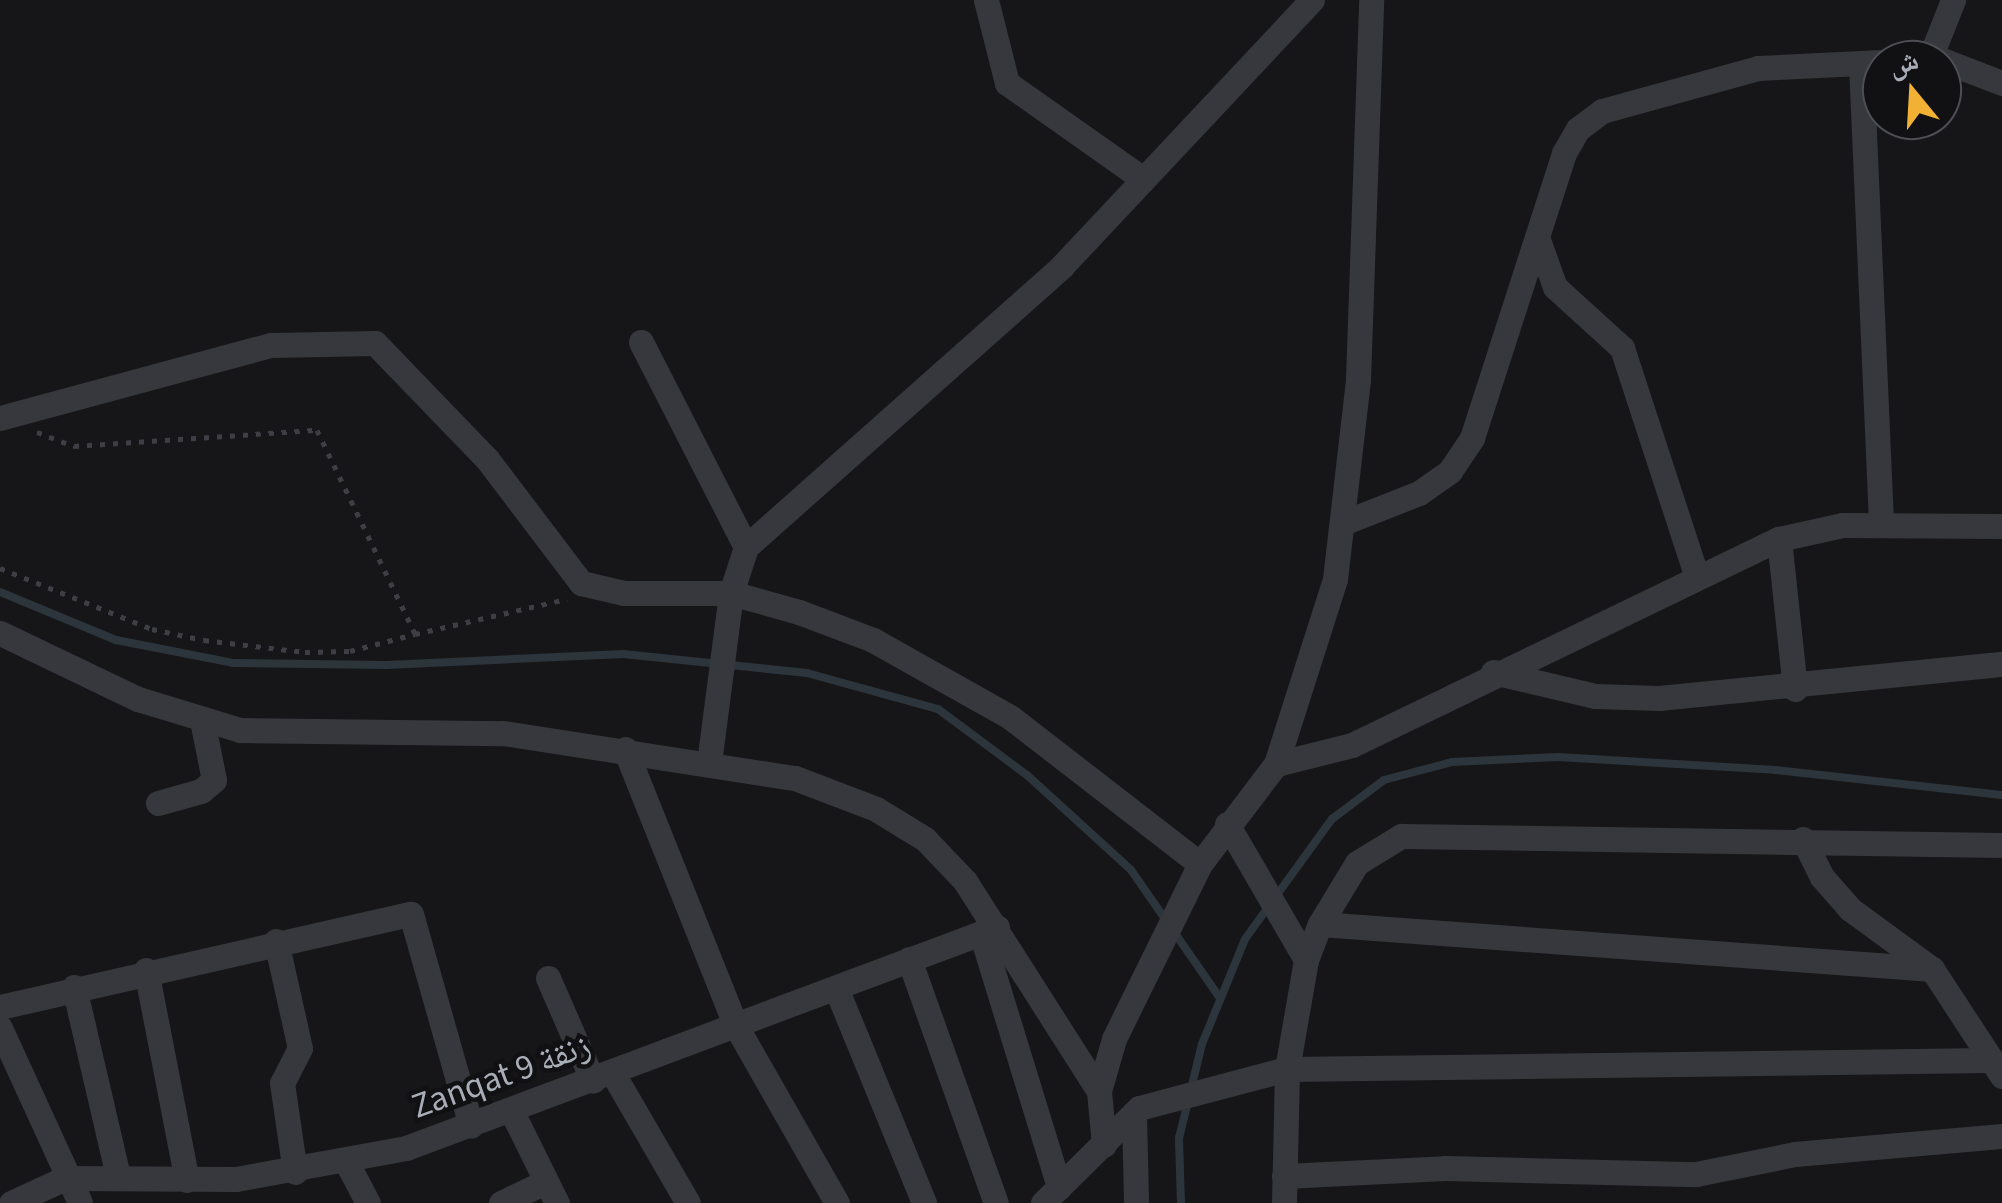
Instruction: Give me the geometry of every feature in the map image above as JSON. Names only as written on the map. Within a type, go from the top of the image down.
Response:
[{"type":"street","points":[[986,0],[1007,82],[1143,180]]},
{"type":"street","points":[[709,764],[731,594],[746,548],[1062,266],[1312,0]]},
{"type":"street","points":[[1104,1145],[1099,1091],[1114,1040],[1200,864],[1276,764],[1336,579],[1358,379],[1371,0]]},
{"type":"street","points":[[1939,40],[1954,0]]},
{"type":"street","points":[[1345,522],[1419,493],[1450,471],[1472,438],[1564,153],[1578,129],[1602,112],[1758,68],[1862,63]]},
{"type":"street","points":[[1962,69],[2002,83]]},
{"type":"street","points":[[1873,140],[1880,524]]},
{"type":"street","points":[[1537,237],[1555,286],[1622,348],[1696,575]]},
{"type":"street","points":[[640,342],[746,548]]},
{"type":"street","points":[[1,418],[271,345],[375,343],[486,459],[564,568],[601,590],[731,594],[872,640],[1010,717],[1200,864]]},
{"type":"street","points":[[1276,764],[1352,745],[1493,672],[1779,538],[1880,524],[2002,526]]},
{"type":"street","points":[[1779,538],[1795,688]]},
{"type":"street","points":[[0,633],[86,677],[240,730],[420,728],[625,749],[795,778],[876,809],[925,839],[1099,1091]]},
{"type":"street","points":[[1493,672],[1624,698],[1795,688],[2002,664]]},
{"type":"street","points":[[158,803],[214,780],[202,720]]},
{"type":"street","points":[[625,749],[736,1026],[837,1203]]},
{"type":"street","points":[[1228,824],[1270,906],[1306,960]]},
{"type":"street","points":[[1284,1203],[1287,1069],[1306,960],[1320,924],[1357,863],[1400,836],[2002,844]]},
{"type":"street","points":[[1803,839],[1822,877],[1850,909],[1932,969],[1997,1068]]},
{"type":"street","points":[[0,1007],[146,970],[410,914],[471,1126]]},
{"type":"street","points":[[1320,924],[1932,969]]},
{"type":"street","points":[[989,930],[1052,1195]]},
{"type":"street","name":"Zanqat 9 زنقة","points":[[11,1203],[65,1178],[187,1180],[348,1164],[512,1112],[989,930]]},
{"type":"street","points":[[276,941],[300,1048],[282,1083],[296,1172]]},
{"type":"street","points":[[909,959],[996,1203]]},
{"type":"street","points":[[146,970],[187,1180]]},
{"type":"street","points":[[548,978],[602,1077],[688,1203]]},
{"type":"street","points":[[74,987],[118,1176]]},
{"type":"street","points":[[836,988],[924,1203]]},
{"type":"street","points":[[0,1028],[65,1178],[80,1203]]},
{"type":"street","points":[[1052,1195],[1136,1110],[1287,1069],[1997,1068]]},
{"type":"street","points":[[1136,1110],[1136,1203]]},
{"type":"street","points":[[501,1203],[551,1192],[512,1112]]},
{"type":"street","points":[[1284,1176],[1445,1168],[1696,1174],[1796,1154],[2002,1136]]},
{"type":"street","points":[[348,1164],[368,1203]]},
{"type":"path","points":[[1,418],[74,446],[317,430],[415,634]]},
{"type":"path","points":[[0,568],[152,629],[204,640],[304,652],[350,650],[601,590]]},
{"type":"waterway","points":[[0,592],[116,640],[233,663],[387,665],[623,654],[807,673],[938,709],[1027,775],[1131,870],[1220,998]]},
{"type":"waterway","points":[[1191,1089],[1202,1044],[1245,939],[1332,819],[1384,780],[1452,762],[1558,757],[1775,770],[2002,795]]},
{"type":"waterway","points":[[1181,1203],[1179,1138],[1188,1103]]}]
